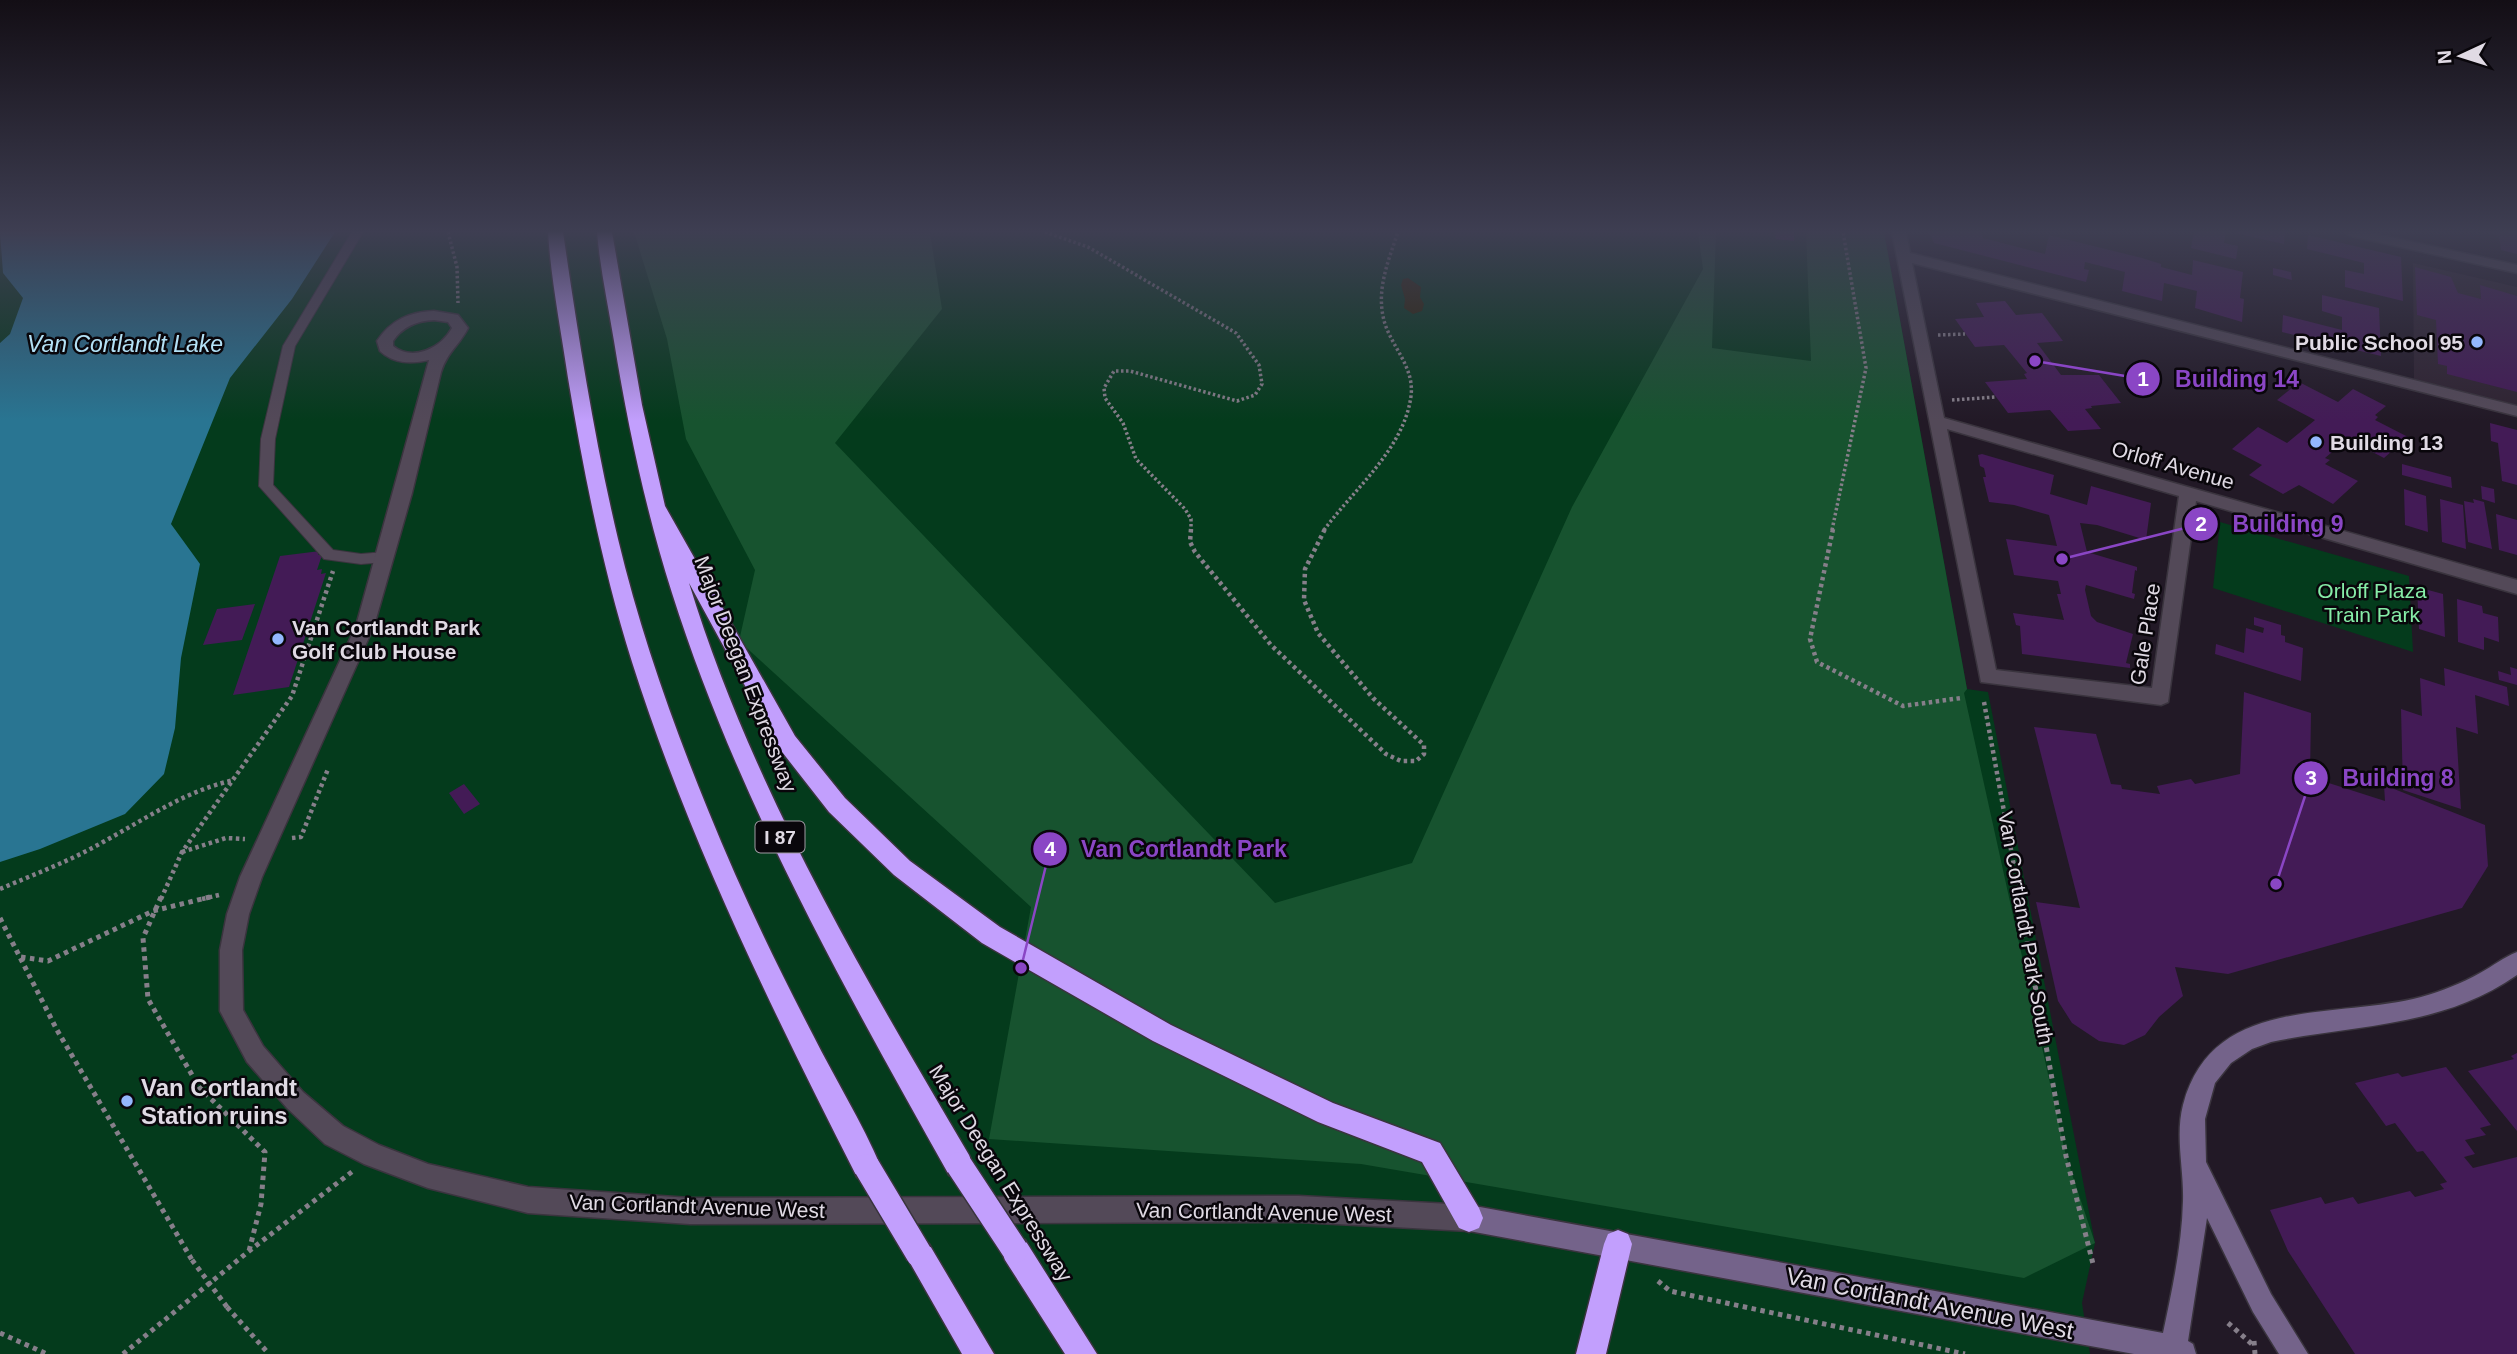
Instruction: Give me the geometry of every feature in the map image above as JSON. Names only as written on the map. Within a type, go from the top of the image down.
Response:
[{"type":"highway","points":[[565,295],[593,470],[617,574],[639,651],[670,742],[721,870],[804,1046],[867,1167],[979,1354]]},
{"type":"highway","name":"Major Deegan Expressway","points":[[614,295],[632,402],[674,567],[719,695],[783,842],[868,1009],[959,1165],[1082,1354]]},
{"type":"highway","points":[[657,508],[787,742],[837,805],[902,868],[991,935],[1152,1027],[1327,1113],[1431,1152],[1469,1218]]},
{"type":"highway","points":[[1591,1354],[1618,1244]]},
{"type":"highway","points":[[954,1313],[966,1354]]},
{"type":"main road","name":"Van Cortlandt Avenue West","points":[[1469,1218],[1618,1244],[2177,1352],[2195,1210],[2192,1125],[2200,1088],[2215,1062],[2239,1044],[2292,1025],[2384,1015],[2435,1004],[2484,984],[2517,962]]},
{"type":"main road","points":[[2194,1164],[2262,1303],[2295,1354]]},
{"type":"street","points":[[1912,295],[1937,421]]},
{"type":"street","points":[[2059,295],[2517,411]]},
{"type":"street","name":"Van Cortlandt Avenue West","points":[[440,351],[422,408],[365,626],[247,888],[238,914],[231,950],[232,1011],[256,1054],[295,1100],[334,1135],[373,1155],[428,1177],[528,1200],[690,1211],[1299,1209],[1469,1218]]},
{"type":"street","name":"Orloff Avenue","points":[[1937,421],[2517,586]]},
{"type":"street","name":"Gale Place","points":[[1937,421],[1989,677],[2161,697],[2188,493]]},
{"type":"lane","points":[[319,295],[289,346],[268,439],[266,486],[329,555],[361,559],[385,557]]},
{"type":"path","points":[[1169,295],[1236,333],[1259,365],[1262,384],[1255,395],[1237,401],[1130,371],[1114,371],[1104,388],[1105,398],[1123,423],[1136,459],[1185,509],[1191,519],[1190,542],[1195,552],[1271,646],[1386,754],[1401,761],[1416,761],[1424,754],[1424,745],[1372,696],[1319,635],[1306,612],[1302,590],[1309,556],[1329,522],[1387,452],[1407,416],[1411,398],[1410,371],[1386,328],[1381,295]]},
{"type":"path","points":[[1854,295],[1866,368],[1810,639],[1813,654],[1816,662],[1903,706],[1961,698]]},
{"type":"path","points":[[1933,402],[1996,397]]},
{"type":"path","points":[[249,1251],[261,1204],[265,1152],[199,1087],[148,999],[143,939],[153,911],[182,852],[292,696],[334,568],[329,555]]},
{"type":"path","name":"Van Cortlandt Park South","points":[[1984,702],[2067,1156],[2093,1264]]},
{"type":"path","points":[[0,889],[86,852],[186,793],[207,785],[234,780]]},
{"type":"path","points":[[182,852],[226,838]]},
{"type":"path","points":[[20,957],[48,961],[153,911],[247,888]]},
{"type":"path","points":[[0,918],[57,1031],[192,1260],[227,1307],[269,1354]]},
{"type":"path","points":[[123,1354],[346,1175]]},
{"type":"path","points":[[1670,1291],[1965,1354]]},
{"type":"path","points":[[2228,1323],[2255,1346]]},
{"type":"path","points":[[0,1333],[47,1354]]},
{"type":"shaded area","name":"Public School 95","points":[[2413,295],[2517,295],[2517,405],[2414,379]]},
{"type":"green space","points":[[0,295],[1895,295],[1967,689],[1988,692],[2095,1243],[2082,1303],[2090,1354],[0,1354]]},
{"type":"green space","points":[[653,295],[940,295],[942,309],[835,443],[1275,903],[1412,863],[1572,507],[1689,295],[1714,295],[1712,348],[1811,361],[1808,295],[1895,295],[1967,689],[1964,693],[2066,1156],[2095,1243],[2024,1278],[1361,1164],[989,1139],[1031,907],[739,641],[755,570],[686,439],[667,339]]},
{"type":"green space","name":"Orloff Plaza Train Park","points":[[2220,522],[2409,576],[2413,652],[2213,588]]},
{"type":"sand","points":[[1404,295],[1420,295],[1424,304],[1422,311],[1413,314],[1404,308]]},
{"type":"water","name":"Van Cortlandt Lake","points":[[21,295],[294,295],[230,378],[171,524],[200,564],[181,658],[175,728],[164,774],[125,814],[40,849],[0,862],[0,343],[10,334],[23,298]]},
{"type":"building","points":[[2139,295],[2163,295],[2162,301]]},
{"type":"building","points":[[2197,295],[2240,295],[2240,298],[2244,299],[2242,322],[2195,308]]},
{"type":"building","points":[[2322,295],[2379,308],[2381,356],[2282,332],[2283,315],[2342,330],[2342,317],[2322,311]]},
{"type":"building","points":[[2379,295],[2403,295],[2403,301]]},
{"type":"building","name":"Public School 95","points":[[2416,295],[2466,295],[2481,299],[2481,295],[2517,296],[2517,392],[2447,374],[2447,366],[2438,364],[2436,320],[2417,315]]},
{"type":"building","points":[[2005,301],[2016,315],[2042,313],[2063,341],[2037,343],[2061,375],[2099,375],[2121,403],[2085,409],[2101,429],[2068,431],[2050,410],[2008,413],[1985,382],[2027,379],[2024,374],[2027,373],[2004,345],[1975,347],[1955,319],[1984,317],[1976,303]]},
{"type":"building","name":"Building 13","points":[[2299,382],[2338,402],[2353,389],[2386,406],[2375,415],[2378,417],[2375,420],[2408,437],[2384,458],[2351,441],[2344,442],[2325,458],[2330,460],[2325,464],[2358,481],[2333,504],[2299,485],[2283,494],[2249,475],[2262,465],[2232,449],[2258,427],[2287,443],[2315,420],[2277,400]]},
{"type":"building","points":[[2490,423],[2517,430],[2517,485],[2502,481],[2498,443],[2491,441]]},
{"type":"building","points":[[1978,455],[2054,475],[2050,494],[2087,505],[2091,486],[2151,503],[2146,540],[2097,525],[2080,523],[2087,552],[2137,567],[2132,593],[2135,594],[2134,599],[2086,585],[2085,590],[2091,616],[2097,622],[2133,634],[2126,663],[2130,664],[2130,668],[2022,654],[2020,626],[2016,625],[2013,613],[2064,620],[2057,594],[2061,594],[2058,581],[2014,575],[2006,539],[2057,546],[2049,515],[2014,505],[1989,502],[1983,477],[1986,477],[1984,468],[1980,466]]},
{"type":"building","points":[[2402,464],[2451,477],[2452,488],[2402,475]]},
{"type":"building","points":[[2481,486],[2494,489],[2495,503],[2482,499]]},
{"type":"building","points":[[2404,489],[2426,496],[2428,532],[2405,525]]},
{"type":"building","points":[[2440,499],[2463,505],[2466,549],[2442,542]]},
{"type":"building","points":[[2473,499],[2484,502],[2492,549],[2468,542],[2464,501],[2474,503]]},
{"type":"building","points":[[2496,514],[2517,520],[2517,555],[2499,550]]},
{"type":"building","name":"Van Cortlandt Park Golf Club House","points":[[320,551],[318,555],[322,555],[317,570],[322,569],[321,574],[326,573],[289,687],[233,695],[280,556]]},
{"type":"building","points":[[2417,587],[2443,594],[2445,637],[2419,629]]},
{"type":"building","points":[[2457,599],[2482,606],[2483,613],[2498,617],[2499,642],[2484,637],[2484,650],[2458,642]]},
{"type":"building","points":[[255,604],[242,640],[203,645],[217,609]]},
{"type":"building","points":[[2254,617],[2281,625],[2281,635],[2285,636],[2285,642],[2303,648],[2301,681],[2215,654],[2216,644],[2244,653],[2246,628],[2263,633],[2264,628],[2254,625]]},
{"type":"building","points":[[2510,667],[2517,669],[2517,685],[2499,680],[2498,671],[2511,675]]},
{"type":"building","points":[[2444,668],[2507,687],[2509,706],[2475,695],[2478,734],[2456,727],[2461,809],[2403,790],[2401,709],[2422,716],[2420,678],[2445,686]]},
{"type":"building","points":[[2244,692],[2311,713],[2310,777],[2385,801],[2384,785],[2485,825],[2488,866],[2462,908],[2228,974],[2175,967],[2183,996],[2159,1017],[2145,1035],[2124,1045],[2099,1041],[2072,1023],[2058,1001],[2036,902],[2080,908],[2034,727],[2096,734],[2111,784],[2121,785],[2122,789],[2160,794],[2157,786],[2191,779],[2195,784],[2240,774]]},
{"type":"building","points":[[464,784],[480,804],[464,814],[449,793]]},
{"type":"building","points":[[2517,1053],[2517,1131],[2468,1071],[2514,1059],[2511,1056]]},
{"type":"building","points":[[2446,1067],[2491,1125],[2480,1128],[2486,1135],[2465,1140],[2475,1154],[2464,1157],[2473,1168],[2517,1157],[2517,1354],[2355,1354],[2288,1251],[2270,1210],[2321,1197],[2325,1204],[2353,1197],[2358,1204],[2410,1191],[2415,1197],[2444,1189],[2440,1184],[2447,1182],[2423,1151],[2417,1152],[2395,1123],[2386,1126],[2355,1083],[2398,1073],[2402,1077]]},
{"type":"place","name":"Public School 95","points":[[2477,342]]},
{"type":"place","name":"Building 14","points":[[2035,361]]},
{"type":"place","name":"Building 13","points":[[2316,442]]},
{"type":"place","name":"Building 9","points":[[2062,559]]},
{"type":"place","name":"Van Cortlandt Park Golf Club House","points":[[278,639]]},
{"type":"place","name":"Building 8","points":[[2276,884]]},
{"type":"place","name":"Van Cortlandt Park","points":[[1021,968]]},
{"type":"place","name":"Van Cortlandt Station ruins","points":[[127,1101]]}]
